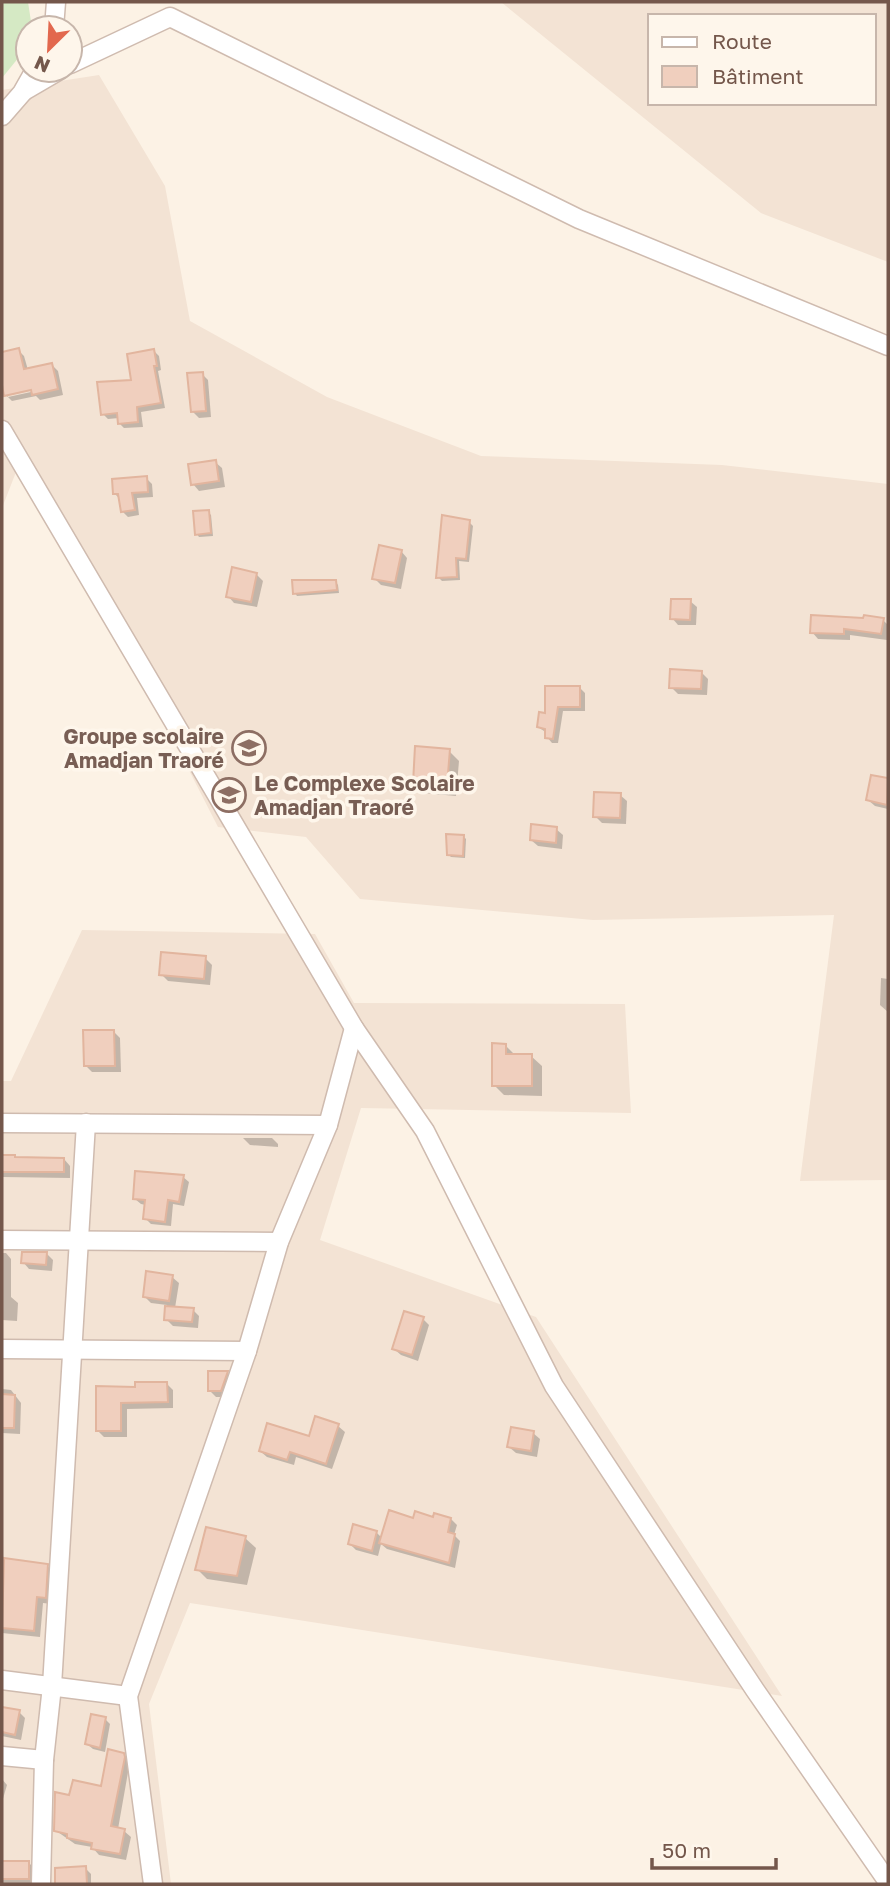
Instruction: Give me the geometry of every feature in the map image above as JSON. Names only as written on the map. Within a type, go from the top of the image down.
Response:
[{"type":"street","points":[[84,57],[170,17],[579,219],[888,346]]},
{"type":"street","points":[[2,116],[27,84]]},
{"type":"street","points":[[22,93],[37,84]]},
{"type":"street","points":[[2,430],[354,1028],[425,1131],[554,1386],[755,1690],[888,1882]]},
{"type":"street","points":[[153,1884],[128,1696],[247,1351],[279,1242],[328,1125],[354,1028]]},
{"type":"street","points":[[2,1123],[328,1125]]},
{"type":"street","points":[[41,1884],[44,1760],[52,1686],[86,1124]]},
{"type":"street","points":[[2,1240],[279,1242]]},
{"type":"street","points":[[2,1349],[247,1351]]},
{"type":"street","points":[[2,1680],[128,1696]]},
{"type":"street","points":[[2,1756],[44,1760]]},
{"type":"shaded area","points":[[501,2],[888,2],[888,262],[761,213]]},
{"type":"shaded area","points":[[99,75],[165,186],[190,321],[327,397],[481,456],[722,465],[888,484],[888,1184],[887,1180],[800,1181],[834,915],[593,920],[360,899],[306,837],[218,827],[25,449],[2,508],[2,90],[41,84],[84,84],[84,77]]},
{"type":"shaded area","points":[[82,930],[315,934],[354,1003],[625,1004],[631,1113],[361,1108],[320,1240],[536,1317],[782,1696],[190,1603],[149,1704],[171,1884],[2,1884],[2,1081],[11,1081]]},
{"type":"green space","points":[[2,2],[28,2],[30,14],[14,14],[14,63],[2,78]]},
{"type":"building","points":[[19,348],[24,369],[52,363],[58,389],[32,395],[31,390],[4,396],[2,352]]},
{"type":"building","points":[[154,349],[157,366],[154,366],[161,403],[137,407],[138,422],[118,424],[117,413],[101,415],[97,382],[131,380],[127,354]]},
{"type":"building","points":[[203,372],[206,411],[191,412],[187,373]]},
{"type":"building","points":[[216,460],[219,481],[191,485],[188,464]]},
{"type":"building","points":[[147,476],[148,492],[132,493],[135,510],[121,512],[118,494],[113,494],[112,479]]},
{"type":"building","points":[[209,510],[211,533],[195,535],[193,511]]},
{"type":"building","points":[[442,515],[470,520],[466,559],[456,558],[457,577],[436,578]]},
{"type":"building","points":[[379,545],[402,550],[395,583],[372,579]]},
{"type":"building","points":[[232,567],[257,573],[251,602],[226,597]]},
{"type":"building","points":[[292,580],[336,580],[337,590],[293,594]]},
{"type":"building","points":[[671,599],[691,599],[690,620],[670,619]]},
{"type":"building","points":[[811,615],[863,618],[864,615],[884,618],[881,634],[844,629],[844,634],[810,633]]},
{"type":"building","points":[[670,669],[702,671],[701,689],[669,688]]},
{"type":"building","points":[[545,686],[580,686],[580,707],[558,707],[553,739],[545,738],[545,729],[537,727],[539,712],[545,713]]},
{"type":"building","points":[[415,746],[450,749],[447,786],[413,784]]},
{"type":"building","points":[[871,775],[888,778],[887,805],[866,800]]},
{"type":"building","points":[[594,792],[621,793],[620,818],[593,817]]},
{"type":"building","points":[[531,824],[557,827],[556,843],[530,840]]},
{"type":"building","points":[[446,834],[464,835],[463,856],[447,855]]},
{"type":"building","points":[[161,952],[206,956],[204,979],[159,975]]},
{"type":"building","points":[[83,1030],[114,1030],[115,1066],[84,1066]]},
{"type":"building","points":[[492,1043],[506,1044],[506,1054],[532,1054],[532,1086],[492,1086]]},
{"type":"building","points":[[2,1155],[64,1158],[64,1172],[2,1172]]},
{"type":"building","points":[[135,1171],[184,1175],[179,1202],[168,1200],[165,1222],[143,1219],[145,1200],[133,1199]]},
{"type":"building","points":[[22,1252],[47,1252],[46,1265],[21,1263]]},
{"type":"building","points":[[146,1271],[173,1275],[169,1301],[143,1297]]},
{"type":"building","points":[[165,1306],[194,1308],[192,1322],[164,1320]]},
{"type":"building","points":[[404,1311],[424,1317],[412,1355],[392,1349]]},
{"type":"building","points":[[208,1371],[228,1371],[221,1391],[208,1391]]},
{"type":"building","points":[[135,1382],[167,1382],[168,1402],[121,1403],[121,1431],[96,1431],[96,1386],[135,1387]]},
{"type":"building","points":[[2,1394],[15,1395],[14,1428],[2,1428]]},
{"type":"building","points":[[315,1416],[339,1424],[326,1464],[290,1452],[287,1460],[259,1451],[267,1423],[309,1436]]},
{"type":"building","points":[[511,1427],[534,1431],[531,1451],[507,1447]]},
{"type":"building","points":[[389,1510],[413,1518],[415,1511],[433,1517],[434,1513],[451,1518],[448,1532],[455,1534],[449,1563],[379,1543]]},
{"type":"building","points":[[353,1524],[377,1531],[372,1551],[348,1544]]},
{"type":"building","points":[[206,1527],[246,1536],[237,1576],[195,1570]]},
{"type":"building","points":[[4,1558],[48,1564],[46,1598],[37,1597],[34,1631],[2,1628]]},
{"type":"building","points":[[2,1707],[20,1710],[15,1735],[2,1732]]},
{"type":"building","points":[[91,1714],[106,1717],[100,1748],[85,1744]]},
{"type":"building","points":[[108,1749],[124,1753],[125,1757],[111,1826],[125,1829],[120,1854],[91,1849],[92,1843],[67,1838],[67,1834],[54,1831],[55,1792],[69,1795],[73,1780],[101,1786]]},
{"type":"building","points":[[2,1861],[29,1861],[29,1879],[2,1879]]},
{"type":"building","points":[[86,1866],[87,1884],[55,1884],[55,1868]]},
{"type":"place","name":"Groupe scolaire Amadjan Traoré","points":[[249,748]]},
{"type":"place","name":"Le Complexe Scolaire Amadjan Traoré","points":[[229,795]]}]
